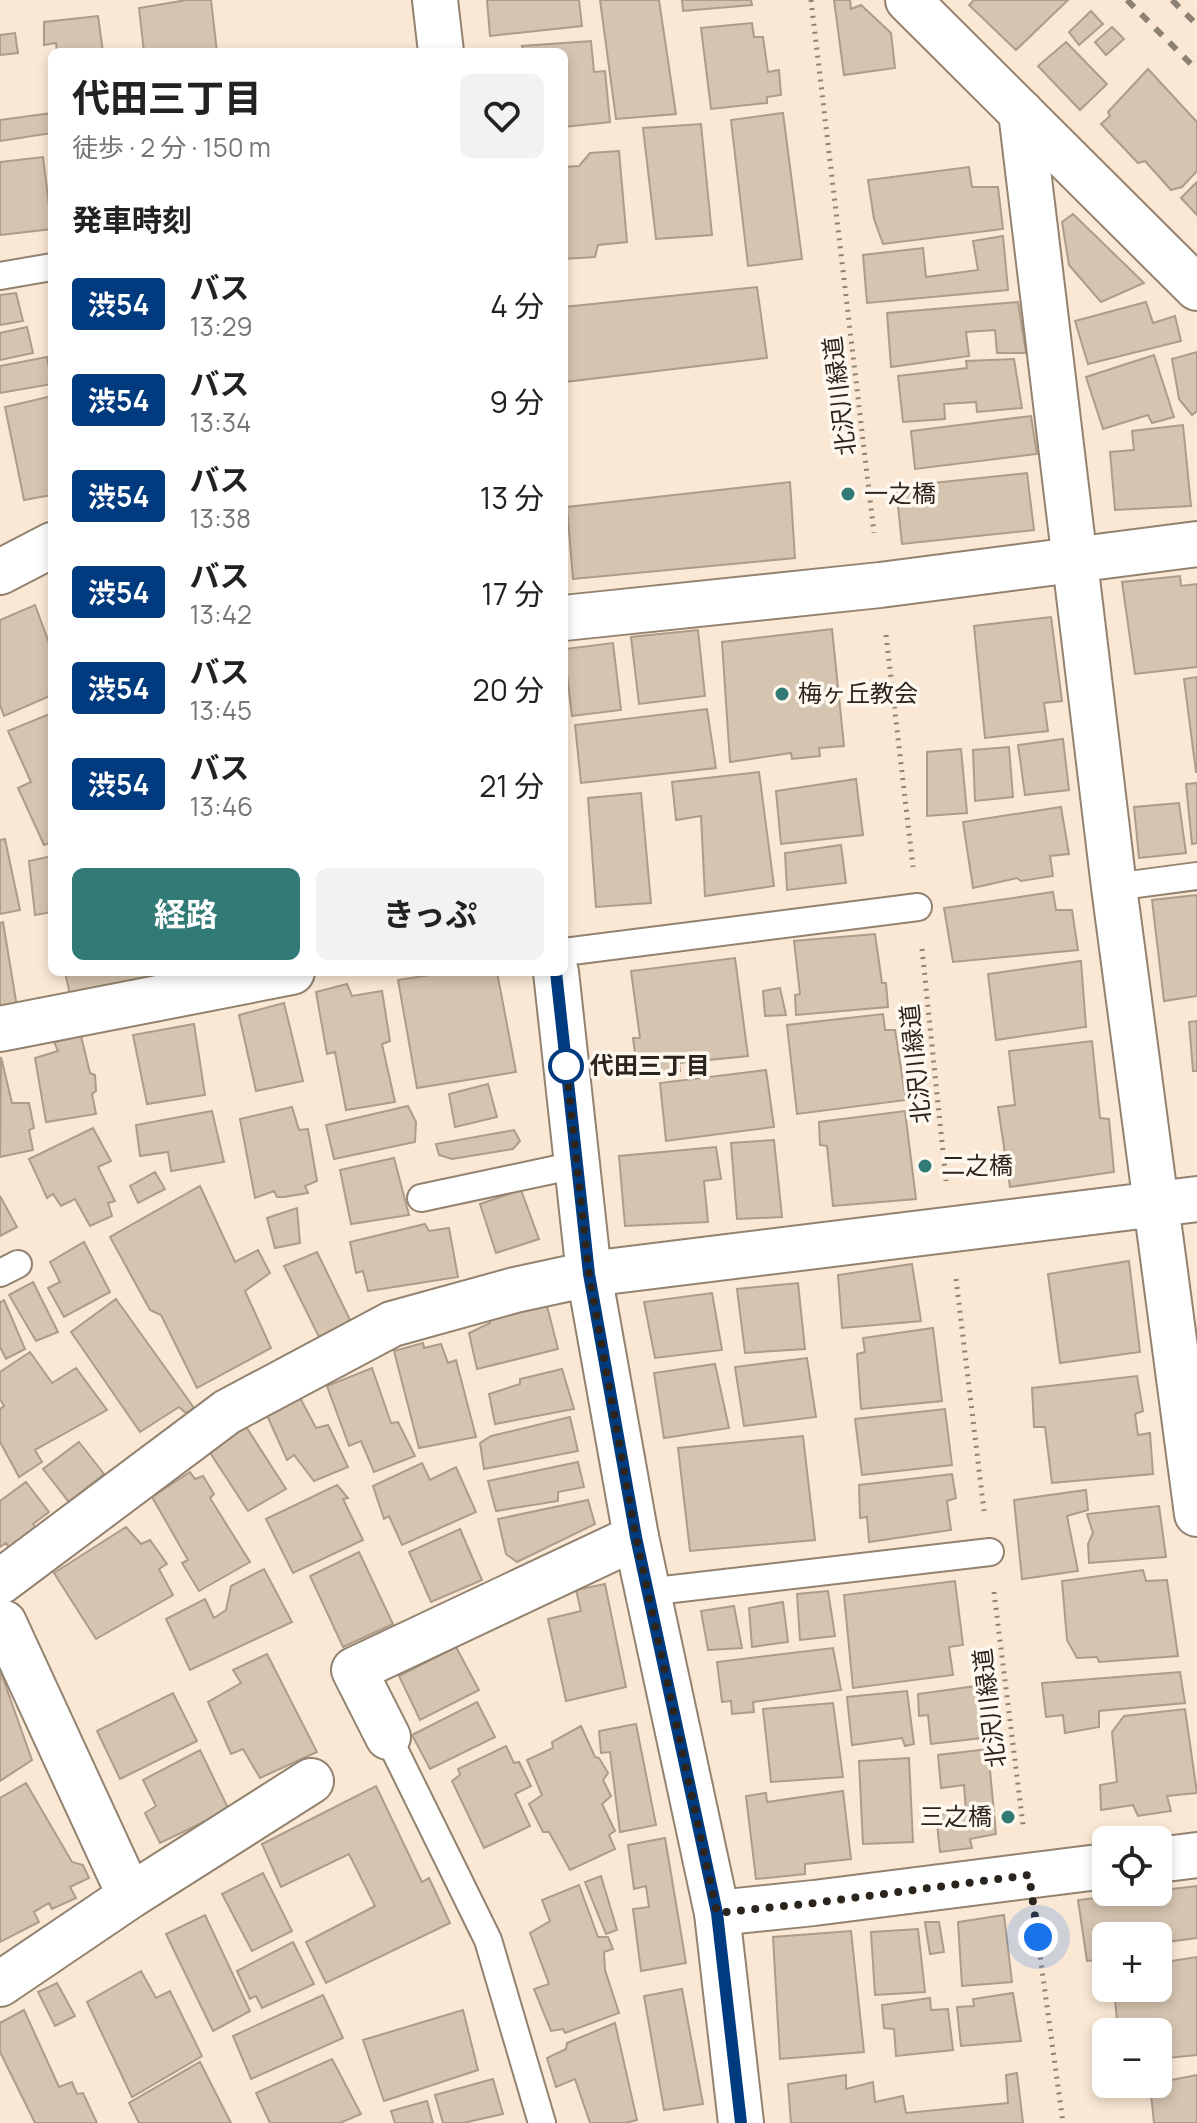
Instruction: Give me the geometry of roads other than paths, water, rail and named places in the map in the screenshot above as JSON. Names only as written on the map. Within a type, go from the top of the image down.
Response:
[{"type":"street","points":[[435,0],[441,48]]},
{"type":"street","points":[[908,0],[1197,288]]},
{"type":"street","points":[[1021,112],[1114,887],[1177,1202],[1197,1514]]},
{"type":"street","points":[[568,618],[880,585],[1197,544]]},
{"type":"street","points":[[0,572],[48,555]]},
{"type":"street","points":[[0,1029],[221,979],[251,976]]},
{"type":"street","points":[[556,976],[589,1274],[647,1592],[717,1913],[741,2123]]},
{"type":"street","points":[[130,1896],[1,1612],[227,1412],[392,1324],[515,1290],[589,1274],[1177,1202]]},
{"type":"street","points":[[388,1737],[354,1670],[636,1537]]},
{"type":"street","points":[[0,1984],[130,1896],[311,1781]]},
{"type":"street","points":[[1172,1858],[1197,1855]]},
{"type":"street","points":[[717,1913],[1092,1868]]},
{"type":"lane","points":[[0,276],[48,268]]},
{"type":"lane","points":[[1114,887],[1197,876]]},
{"type":"lane","points":[[568,951],[918,907]]},
{"type":"lane","points":[[421,1198],[576,1165]]},
{"type":"lane","points":[[647,1592],[990,1552]]},
{"type":"lane","points":[[388,1737],[488,1940],[542,2123]]},
{"type":"railway","points":[[1127,0],[1197,70]]},
{"type":"railway","points":[[1172,0],[1197,25]]},
{"type":"place","name":"一之橋","points":[[848,494]]},
{"type":"place","name":"梅ヶ丘教会","points":[[782,694]]},
{"type":"place","name":"代田三丁目","points":[[566,1066]]},
{"type":"place","name":"二之橋","points":[[925,1166]]},
{"type":"place","name":"三之橋","points":[[1008,1817]]}]
